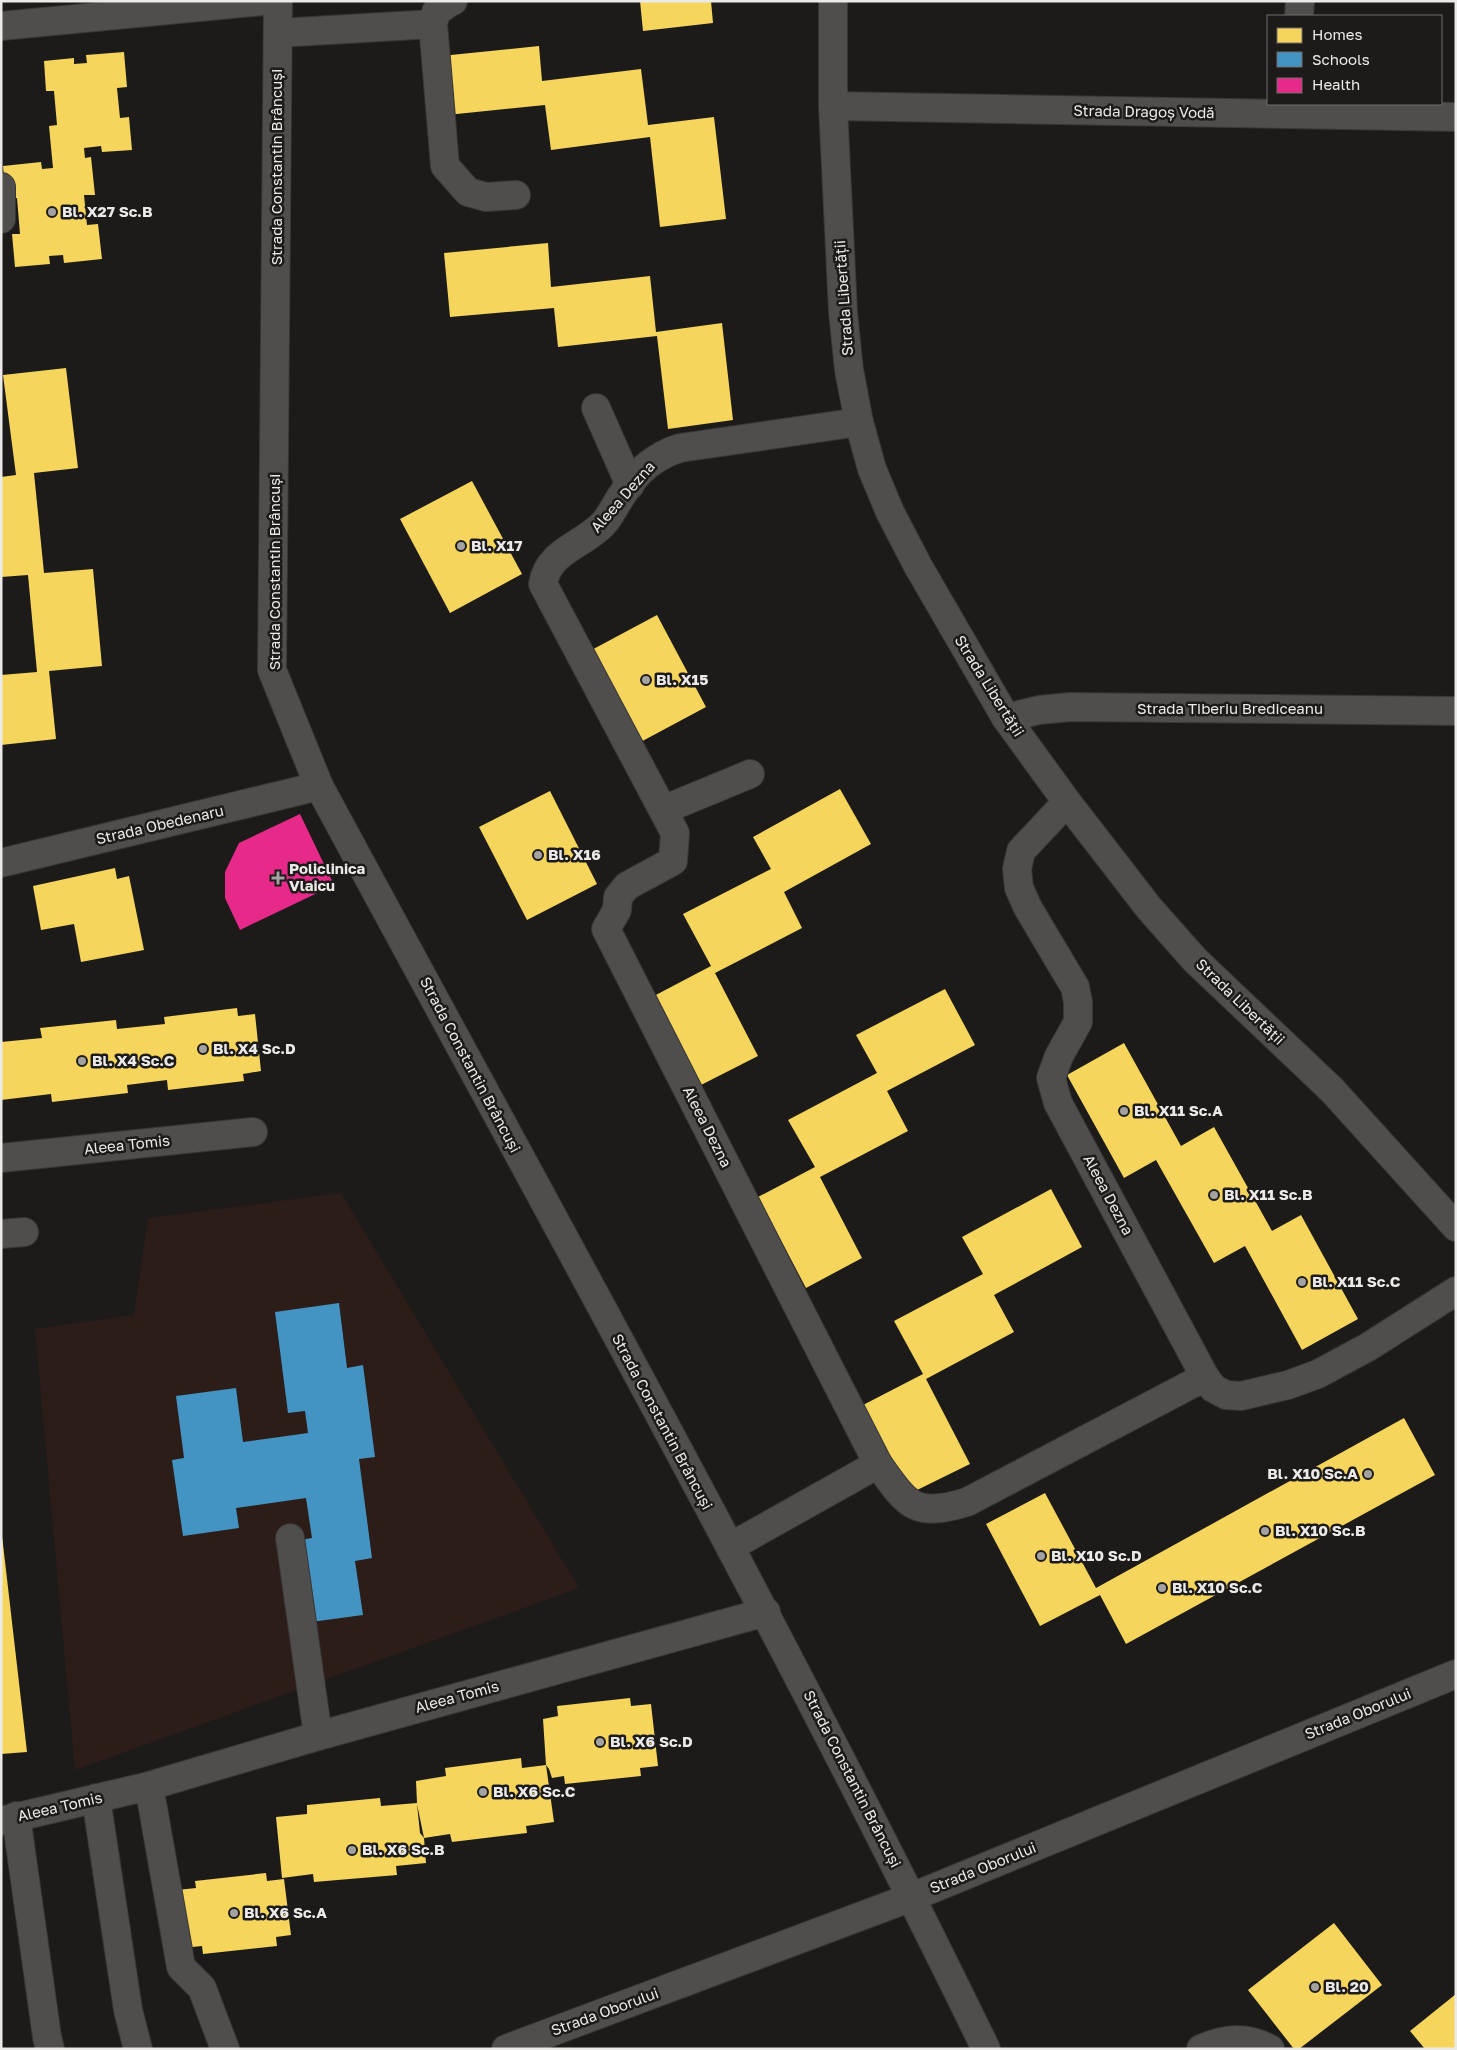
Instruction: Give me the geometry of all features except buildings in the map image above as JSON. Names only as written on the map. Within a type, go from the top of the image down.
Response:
[{"type":"street","points":[[1,26],[264,1]]},
{"type":"street","name":"Strada Constantin Brâncuși","points":[[278,1],[272,670],[319,786],[766,1612],[912,1897],[986,2049]]},
{"type":"street","points":[[454,1],[436,12],[433,24],[445,166],[468,192],[486,197],[516,195]]},
{"type":"street","name":"Strada Libertății","points":[[832,1],[833,106],[843,312],[849,370],[858,422],[872,469],[890,512],[918,566],[1006,718],[1067,802],[1149,908],[1195,960],[1332,1090],[1456,1227]]},
{"type":"street","points":[[1300,1],[1300,15]]},
{"type":"street","points":[[278,33],[433,24]]},
{"type":"street","name":"Strada Dragoș Vodă","points":[[833,106],[1299,109],[1456,117]]},
{"type":"street","points":[[1,187],[1,219]]},
{"type":"street","points":[[596,408],[630,485]]},
{"type":"street","name":"Aleea Dezna","points":[[858,422],[680,448],[664,453],[651,461],[630,485],[601,525],[583,540],[559,555],[545,571],[543,584],[675,833],[673,861],[627,886],[618,897],[617,910],[606,929],[878,1464],[901,1497],[912,1504],[928,1509],[944,1508],[967,1502],[1205,1377]]},
{"type":"street","name":"Strada Tiberiu Brediceanu","points":[[1006,718],[1039,710],[1070,707],[1456,711]]},
{"type":"street","points":[[663,810],[750,774]]},
{"type":"street","name":"Strada Obedenaru","points":[[1,863],[319,786]]},
{"type":"street","name":"Aleea Dezna","points":[[1067,802],[1021,851],[1017,868],[1019,888],[1028,908],[1075,986],[1078,1002],[1078,1022],[1059,1056],[1051,1078],[1058,1103],[1205,1377],[1213,1388],[1226,1395],[1241,1396],[1288,1385],[1318,1374],[1368,1347],[1456,1291]]},
{"type":"street","name":"Aleea Tomis","points":[[1,1158],[254,1132]]},
{"type":"street","points":[[730,1547],[878,1464]]},
{"type":"street","points":[[290,1538],[318,1736]]},
{"type":"street","name":"Aleea Tomis","points":[[8,1819],[149,1786],[318,1736],[766,1612]]},
{"type":"street","name":"Strada Oborului","points":[[506,2049],[912,1897],[1456,1674]]},
{"type":"street","points":[[149,1786],[181,1967],[202,1988],[225,2049]]},
{"type":"street","points":[[96,1798],[128,2010],[138,2049]]},
{"type":"street","points":[[8,1819],[50,2049]]},
{"type":"street","points":[[1201,2049],[1216,2042],[1238,2038],[1257,2042],[1270,2049]]},
{"type":"shaded area","points":[[341,1193],[579,1588],[75,1770],[35,1329],[134,1315],[148,1218]]},
{"type":"place","name":"Bl. X27 Sc.B","points":[[52,212]]},
{"type":"place","name":"Bl. X17","points":[[461,546]]},
{"type":"place","name":"Bl. X15","points":[[646,680]]},
{"type":"place","name":"Bl. X16","points":[[538,855]]},
{"type":"place","name":"Policlinica Vlaicu","points":[[278,878]]},
{"type":"place","name":"Bl. X4 Sc.D","points":[[203,1049]]},
{"type":"place","name":"Bl. X4 Sc.C","points":[[82,1061]]},
{"type":"place","name":"Bl. X11 Sc.A","points":[[1124,1111]]},
{"type":"place","name":"Bl. X11 Sc.B","points":[[1214,1195]]},
{"type":"place","name":"Bl. X11 Sc.C","points":[[1302,1282]]},
{"type":"place","name":"Bl. X10 Sc.A","points":[[1368,1474]]},
{"type":"place","name":"Bl. X10 Sc.B","points":[[1265,1531]]},
{"type":"place","name":"Bl. X10 Sc.D","points":[[1041,1556]]},
{"type":"place","name":"Bl. X10 Sc.C","points":[[1162,1588]]},
{"type":"place","name":"Bl. X6 Sc.D","points":[[600,1742]]},
{"type":"place","name":"Bl. X6 Sc.C","points":[[483,1792]]},
{"type":"place","name":"Bl. X6 Sc.B","points":[[352,1850]]},
{"type":"place","name":"Bl. X6 Sc.A","points":[[234,1913]]},
{"type":"place","name":"Bl. 20","points":[[1315,1987]]}]
